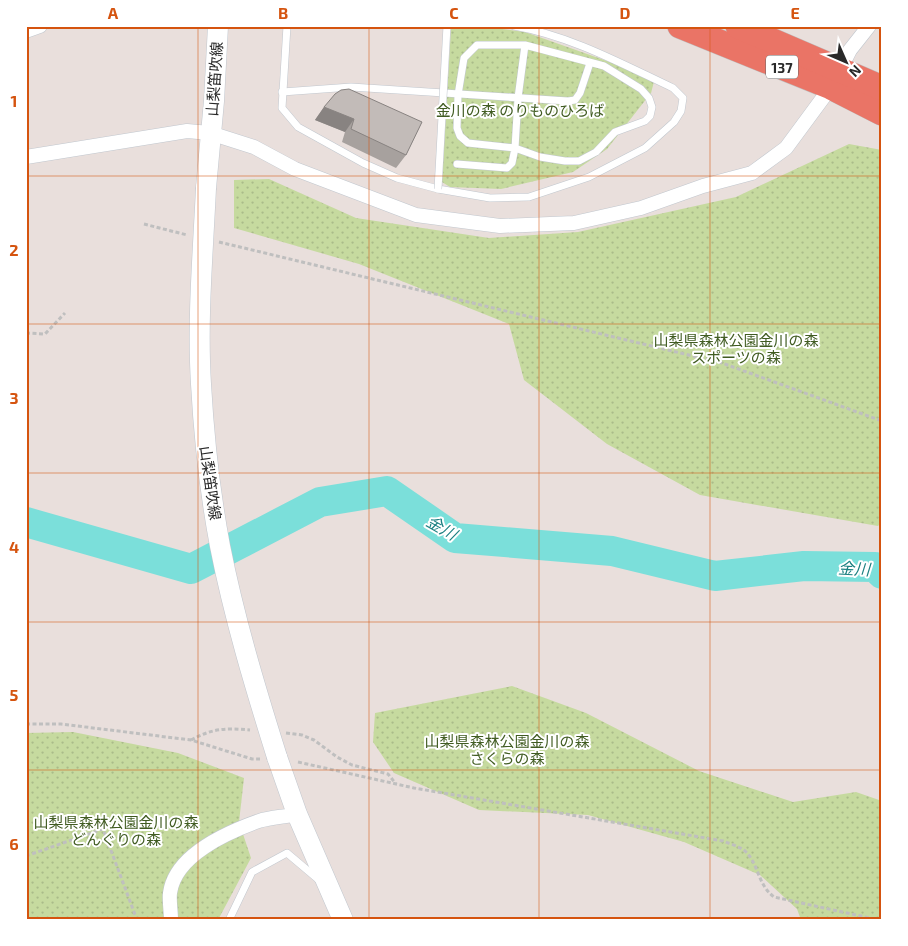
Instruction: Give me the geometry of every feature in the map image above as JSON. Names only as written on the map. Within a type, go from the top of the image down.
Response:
[{"type":"highway","name":"137","points":[[680,26],[835,78],[882,88]]},
{"type":"highway","name":"137","points":[[738,26],[835,78],[882,113]]},
{"type":"main road","name":"山梨笛吹線","points":[[218,26],[214,101],[206,188],[199,333],[207,453],[220,544],[234,608],[276,757],[297,814],[343,920]]},
{"type":"street","points":[[26,31],[40,26]]},
{"type":"street","points":[[26,157],[187,131],[210,133],[254,148],[295,169],[416,215],[500,226],[574,223],[641,208],[704,186],[752,173],[786,148],[835,78],[850,50],[869,26]]},
{"type":"street","points":[[171,920],[170,892],[176,876],[192,857],[206,846],[224,836],[261,821],[297,814]]},
{"type":"lane","points":[[287,26],[282,108],[298,127],[363,163],[397,178],[438,189],[490,198],[529,197],[589,177],[645,148],[674,122],[680,111],[683,98],[673,88],[589,48],[514,26]]},
{"type":"lane","points":[[438,189],[447,26]]},
{"type":"lane","points":[[457,164],[507,168],[512,163],[525,44]]},
{"type":"lane","points":[[525,44],[590,63],[604,66],[641,89],[649,98],[652,106],[650,116],[645,121],[615,132],[596,152],[579,161],[540,157],[515,148],[468,143],[460,136],[457,128],[458,95],[464,58],[477,45],[525,44]]},
{"type":"lane","points":[[282,92],[351,87],[568,101],[575,100],[580,92],[590,63]]},
{"type":"lane","points":[[229,920],[252,872],[286,853],[328,887]]},
{"type":"path","points":[[144,224],[192,236]]},
{"type":"path","points":[[212,240],[722,363],[882,421]]},
{"type":"path","points":[[26,333],[45,334],[65,313]]},
{"type":"path","points":[[26,724],[61,724],[191,740],[252,759],[276,757],[397,784],[723,841],[744,851],[751,858],[766,891],[774,897],[879,920]]},
{"type":"path","points":[[191,740],[207,732],[218,730],[256,731]]},
{"type":"path","points":[[284,733],[302,735],[314,740],[337,757],[352,764],[388,774],[397,784]]},
{"type":"path","points":[[26,856],[103,829],[137,920]]},
{"type":"green space","name":"金川の森 のりものひろば","points":[[479,26],[525,32],[655,78],[651,93],[607,149],[573,172],[501,189],[450,187],[442,182],[451,28]]},
{"type":"green space","name":"山梨県森林公園金川の森 スポーツの森","points":[[849,144],[882,150],[882,522],[878,526],[700,495],[607,444],[524,380],[509,324],[359,264],[234,228],[234,180],[269,179],[356,218],[489,238],[578,232],[736,197]]},
{"type":"green space","name":"山梨県森林公園金川の森 さくらの森","points":[[512,686],[586,713],[699,771],[793,802],[856,792],[882,801],[882,920],[801,920],[797,909],[760,875],[684,842],[588,815],[479,810],[394,773],[373,742],[375,713]]},
{"type":"green space","name":"山梨県森林公園金川の森 どんぐりの森","points":[[73,732],[178,753],[244,778],[239,822],[251,858],[218,920],[26,920],[26,733]]},
{"type":"building","points":[[349,89],[422,122],[406,155],[351,129],[354,119],[324,107],[335,94],[341,90]]},
{"type":"waterway","name":"金川","points":[[26,522],[191,569],[320,502],[387,491],[455,538],[612,551],[715,576],[804,566],[875,567],[882,574]]}]
